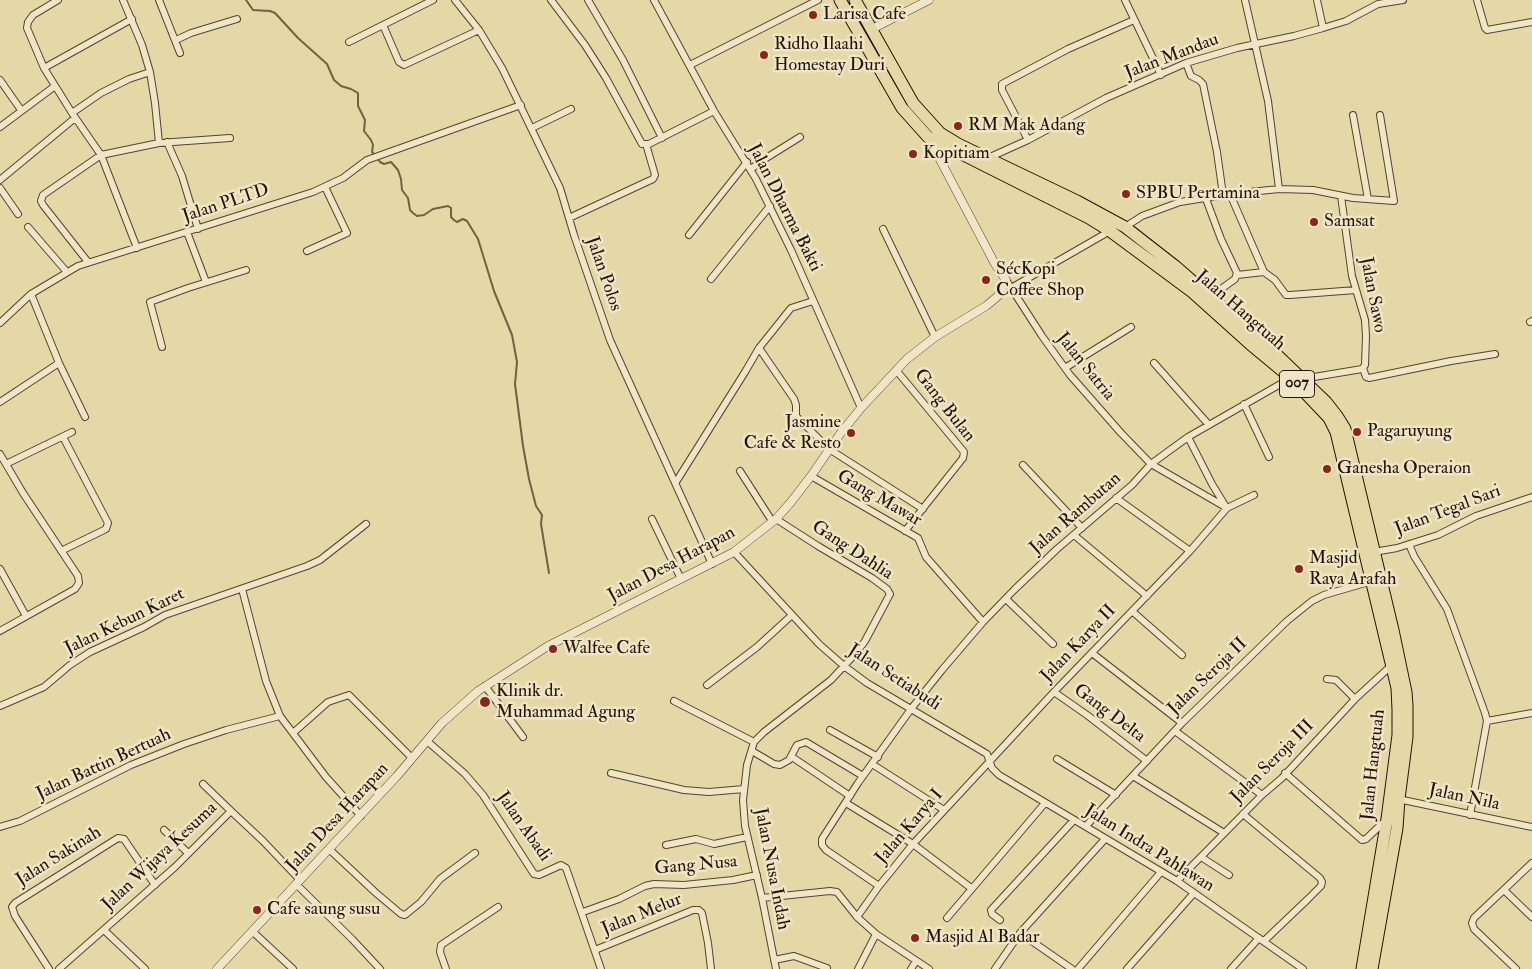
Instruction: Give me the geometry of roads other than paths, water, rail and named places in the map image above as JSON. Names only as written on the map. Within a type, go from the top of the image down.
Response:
[{"type":"highway","name":"Jalan Hangtuah","points":[[840,0],[902,108],[928,137],[1110,230],[1191,291],[1326,402],[1345,429],[1374,552],[1397,688],[1398,735],[1394,798],[1397,828],[1372,969]]},
{"type":"highway","name":"Jalan Hangtuah","points":[[855,0],[913,103],[940,133],[1014,172],[1086,205],[1125,227],[1175,266],[1210,297],[1253,341]]},
{"type":"highway","name":"Jalan Hangtuah","points":[[1297,378],[1329,418],[1336,432],[1372,581],[1406,692],[1407,737],[1394,798],[1387,819],[1362,969]]},
{"type":"street","points":[[58,0],[33,15],[28,22],[28,33],[44,68],[101,155],[137,248]]},
{"type":"street","points":[[124,0],[150,72],[156,103],[159,143]]},
{"type":"street","points":[[159,0],[180,53]]},
{"type":"street","points":[[348,42],[434,0]]},
{"type":"street","name":"Jalan Polos","points":[[455,0],[479,30],[502,68],[560,188],[610,340],[712,564]]},
{"type":"street","points":[[551,0],[585,45],[640,142],[646,144],[662,138],[714,111]]},
{"type":"street","points":[[588,0],[631,75],[662,138]]},
{"type":"street","name":"Jalan Dharma Bakti","points":[[654,0],[714,111],[747,162],[770,206],[861,408]]},
{"type":"street","points":[[690,65],[818,0]]},
{"type":"street","points":[[872,29],[929,0]]},
{"type":"street","points":[[1125,0],[1161,75]]},
{"type":"street","points":[[1245,0],[1268,102],[1279,189]]},
{"type":"street","points":[[1317,0],[1323,28]]},
{"type":"street","name":"Jalan Mandau","points":[[988,158],[1028,140],[1106,98],[1186,63],[1237,48],[1256,45],[1346,21],[1377,2],[1403,0]]},
{"type":"street","points":[[1478,0],[1487,30],[1532,22]]},
{"type":"street","points":[[44,68],[132,19]]},
{"type":"street","points":[[176,40],[237,19]]},
{"type":"street","points":[[1028,140],[1002,90],[1002,84],[1068,50],[1134,20]]},
{"type":"street","points":[[383,25],[399,62],[404,65],[479,30]]},
{"type":"street","points":[[1186,63],[1190,74],[1202,84],[1227,195],[1264,272],[1275,280],[1286,295],[1356,290]]},
{"type":"street","points":[[0,180],[101,93],[129,78],[150,72]]},
{"type":"street","points":[[0,80],[21,110]]},
{"type":"street","points":[[0,127],[55,86]]},
{"type":"street","name":"Jalan PLTD","points":[[3,321],[31,294],[66,272],[88,262],[112,257],[313,192],[344,178],[367,160],[521,105]]},
{"type":"street","points":[[532,128],[571,109]]},
{"type":"street","points":[[1353,115],[1368,199]]},
{"type":"street","points":[[1125,227],[1142,216],[1180,202],[1279,189],[1313,190],[1341,196],[1394,201],[1380,115]]},
{"type":"street","points":[[751,169],[800,137]]},
{"type":"street","points":[[928,137],[995,264],[1006,280]]},
{"type":"street","points":[[88,262],[40,200],[49,190],[101,155],[159,143],[230,138]]},
{"type":"street","points":[[167,142],[182,176],[198,229]]},
{"type":"street","points":[[569,218],[653,179],[655,175],[646,144]]},
{"type":"street","points":[[689,235],[747,162]]},
{"type":"street","points":[[307,252],[347,233],[325,186]]},
{"type":"street","points":[[0,188],[18,214]]},
{"type":"street","name":"Jalan Sawo","points":[[1341,196],[1352,276],[1365,320],[1366,366],[1363,368]]},
{"type":"street","points":[[1206,199],[1221,239],[1235,266],[1237,275],[1235,279],[1210,297]]},
{"type":"street","points":[[711,279],[770,206]]},
{"type":"street","points":[[28,227],[66,272]]},
{"type":"street","points":[[883,229],[935,337]]},
{"type":"street","points":[[1011,288],[1110,230]]},
{"type":"street","points":[[187,232],[206,282]]},
{"type":"street","points":[[162,347],[150,302],[246,270]]},
{"type":"street","points":[[1237,275],[1264,272]]},
{"type":"street","name":"Jalan Satria","points":[[1006,280],[1065,368],[1121,433],[1152,464],[1227,508]]},
{"type":"street","name":"Jalan Desa Harapan","points":[[217,969],[330,849],[442,723],[478,691],[548,646],[734,552],[774,520],[811,476],[861,408],[907,359],[935,337],[993,301],[998,296],[1006,280]]},
{"type":"street","points":[[31,294],[59,363],[84,417]]},
{"type":"street","points":[[676,482],[759,348],[791,308],[813,301]]},
{"type":"street","points":[[0,312],[3,321]]},
{"type":"street","points":[[1065,368],[1131,327]]},
{"type":"street","points":[[759,348],[794,399],[796,416],[829,450],[923,509]]},
{"type":"street","points":[[1297,378],[1363,368],[1366,376],[1369,378],[1495,354]]},
{"type":"street","points":[[0,402],[59,363]]},
{"type":"street","points":[[1154,363],[1209,425]]},
{"type":"street","name":"Gang Bulan","points":[[896,370],[964,452],[963,458],[905,531]]},
{"type":"street","name":"Jalan Rambutan","points":[[879,886],[826,850],[822,844],[825,835],[863,776],[911,709],[983,622],[1074,535],[1132,485],[1152,464],[1188,437],[1244,404],[1297,378]]},
{"type":"street","points":[[1244,404],[1269,457]]},
{"type":"street","points":[[6,464],[72,432]]},
{"type":"street","points":[[61,551],[106,529],[108,523],[63,437]]},
{"type":"street","points":[[1188,437],[1212,484],[1227,508],[1254,495]]},
{"type":"street","points":[[0,454],[78,576],[79,583],[75,589],[0,631]]},
{"type":"street","points":[[1023,465],[1082,528]]},
{"type":"street","points":[[740,471],[774,520]]},
{"type":"street","name":"Gang Mawar","points":[[811,476],[920,540],[926,558],[983,622]]},
{"type":"street","name":"Jalan Tegal Sari","points":[[1374,552],[1409,544],[1438,534],[1476,516],[1532,497]]},
{"type":"street","points":[[1116,498],[1190,551]]},
{"type":"street","name":"Jalan Karya II","points":[[990,760],[1190,551],[1227,508]]},
{"type":"street","points":[[652,518],[680,579]]},
{"type":"street","name":"Gang Dahlia","points":[[774,520],[872,578],[890,591],[890,597],[865,641],[844,666]]},
{"type":"street","name":"Jalan Kebun Karet","points":[[0,706],[44,687],[70,664],[90,652],[165,615],[320,560],[366,524]]},
{"type":"street","points":[[1074,535],[1146,596]]},
{"type":"street","points":[[1409,544],[1414,556],[1447,609],[1485,713],[1486,721],[1470,815]]},
{"type":"street","name":"Jalan Setiabudi","points":[[734,552],[819,644],[844,666],[867,683],[985,753]]},
{"type":"street","points":[[0,569],[26,616]]},
{"type":"street","name":"Jalan Seroja II","points":[[1086,826],[1182,723],[1287,621],[1312,601],[1331,593],[1372,581]]},
{"type":"street","points":[[242,589],[266,681],[280,716],[326,777],[360,816]]},
{"type":"street","points":[[1006,599],[1053,644]]},
{"type":"street","points":[[1132,611],[1182,655]]},
{"type":"street","points":[[707,685],[757,647],[792,615]]},
{"type":"street","points":[[1092,653],[1182,723]]},
{"type":"street","name":"Jalan Seroja III","points":[[1176,881],[1285,773],[1356,698],[1392,665]]},
{"type":"street","points":[[674,701],[754,742],[830,680],[844,666]]},
{"type":"street","points":[[1327,678],[1336,680],[1356,698]]},
{"type":"street","points":[[486,686],[523,737]]},
{"type":"street","name":"Gang Delta","points":[[1054,692],[1147,761]]},
{"type":"street","points":[[293,732],[328,702],[349,695],[412,758]]},
{"type":"street","points":[[1486,721],[1532,713]]},
{"type":"street","name":"Jalan Battin Bertuah","points":[[0,827],[20,821],[131,765],[226,730],[280,716]]},
{"type":"street","points":[[830,730],[878,757]]},
{"type":"street","points":[[1175,731],[1262,795]]},
{"type":"street","name":"Jalan Abadi","points":[[428,741],[465,774],[483,795],[534,874],[539,875],[561,865],[566,868],[583,912],[601,969]]},
{"type":"street","name":"Jalan Nusa Indah","points":[[754,742],[747,765],[743,800],[747,837],[757,875],[776,969]]},
{"type":"street","points":[[752,751],[774,764],[780,765],[792,757],[797,745],[806,742],[863,776]]},
{"type":"street","name":"Jalan Indra Pahlawan","points":[[985,753],[990,760],[994,772],[1176,881],[1301,968]]},
{"type":"street","points":[[792,757],[850,796]]},
{"type":"street","points":[[1057,759],[1116,794]]},
{"type":"street","name":"Jalan Karya I","points":[[857,917],[913,844],[990,760]]},
{"type":"street","points":[[872,764],[944,810]]},
{"type":"street","points":[[611,773],[684,790],[709,792],[744,789]]},
{"type":"street","points":[[1285,773],[1362,840],[1366,839],[1387,819]]},
{"type":"street","points":[[1133,776],[1224,833]]},
{"type":"street","points":[[203,784],[231,810]]},
{"type":"street","name":"Jalan Nila","points":[[1394,798],[1532,827]]},
{"type":"street","points":[[846,803],[913,844],[972,888]]},
{"type":"street","points":[[947,918],[1045,803]]},
{"type":"street","name":"Jalan Wijaya Kesuma","points":[[58,969],[155,885],[231,810],[263,841],[298,882],[380,969]]},
{"type":"street","points":[[1231,969],[1261,939],[1308,899],[1321,886],[1322,882],[1313,872],[1243,814]]},
{"type":"street","points":[[1000,920],[992,914],[991,910],[1074,820]]},
{"type":"street","points":[[164,830],[188,853]]},
{"type":"street","points":[[666,845],[696,839],[714,844],[747,837]]},
{"type":"street","name":"Jalan Sakinah","points":[[49,969],[15,916],[12,907],[15,903],[118,838],[124,839],[155,885]]},
{"type":"street","points":[[995,969],[1020,933],[1105,838]]},
{"type":"street","points":[[330,849],[376,893],[401,914],[406,915],[421,902],[440,880],[475,853]]},
{"type":"street","points":[[1201,857],[1229,875]]},
{"type":"street","points":[[1516,969],[1474,929],[1472,923],[1474,918],[1532,864]]},
{"type":"street","points":[[1078,969],[1161,872]]},
{"type":"street","name":"Gang Nusa","points":[[583,912],[654,884],[684,885],[734,880],[757,875]]},
{"type":"street","points":[[1504,890],[1532,917]]},
{"type":"street","points":[[762,898],[834,891],[840,895],[857,917],[876,934],[929,969]]},
{"type":"street","points":[[1127,969],[1194,893]]},
{"type":"street","points":[[446,969],[440,952],[441,945],[498,907]]},
{"type":"street","name":"Jalan Melur","points":[[595,950],[693,910],[699,910],[704,921],[711,969]]},
{"type":"street","points":[[104,930],[145,969]]},
{"type":"street","points":[[252,931],[293,969]]},
{"type":"street","points":[[1020,933],[1072,969]]},
{"type":"street","points":[[858,969],[876,934]]},
{"type":"street","points":[[774,960],[794,956],[827,968]]},
{"type":"street","points":[[911,969],[916,961]]},
{"type":"waterway","points":[[246,0],[253,10],[275,13],[298,38],[327,64],[334,80],[341,86],[358,93],[358,106],[365,120],[364,131],[371,140],[373,145],[372,152],[374,154]]},
{"type":"waterway","points":[[377,158],[384,164],[391,162],[398,170],[402,190],[408,198],[410,210],[413,213],[417,216],[424,215],[433,209],[448,206],[451,208],[451,217],[457,222],[463,219],[467,221],[478,239],[494,291],[512,335],[517,362],[515,384],[523,446],[536,506],[542,515],[541,524],[549,573]]},
{"type":"place","name":"Larisa Cafe","points":[[813,15]]},
{"type":"place","name":"Ridho Ilaahi Homestay Duri","points":[[764,55]]},
{"type":"place","name":"RM Mak Adang","points":[[958,126]]},
{"type":"place","name":"Kopitiam","points":[[913,154]]},
{"type":"place","name":"SPBU Pertamina","points":[[1126,194]]},
{"type":"place","name":"Samsat","points":[[1314,222]]},
{"type":"place","name":"SécKopi Coffee Shop","points":[[986,280]]},
{"type":"place","name":"Pagaruyung","points":[[1357,432]]},
{"type":"place","name":"Jasmine Cafe & Resto","points":[[851,433]]},
{"type":"place","name":"Ganesha Operaion","points":[[1327,469]]},
{"type":"place","name":"Masjid Raya Arafah","points":[[1299,569]]},
{"type":"place","name":"Walfee Cafe","points":[[553,649]]},
{"type":"place","name":"Klinik dr. Muhammad Agung","points":[[485,702]]},
{"type":"place","name":"Cafe saung susu","points":[[257,910]]},
{"type":"place","name":"Masjid Al Badar","points":[[915,938]]}]
